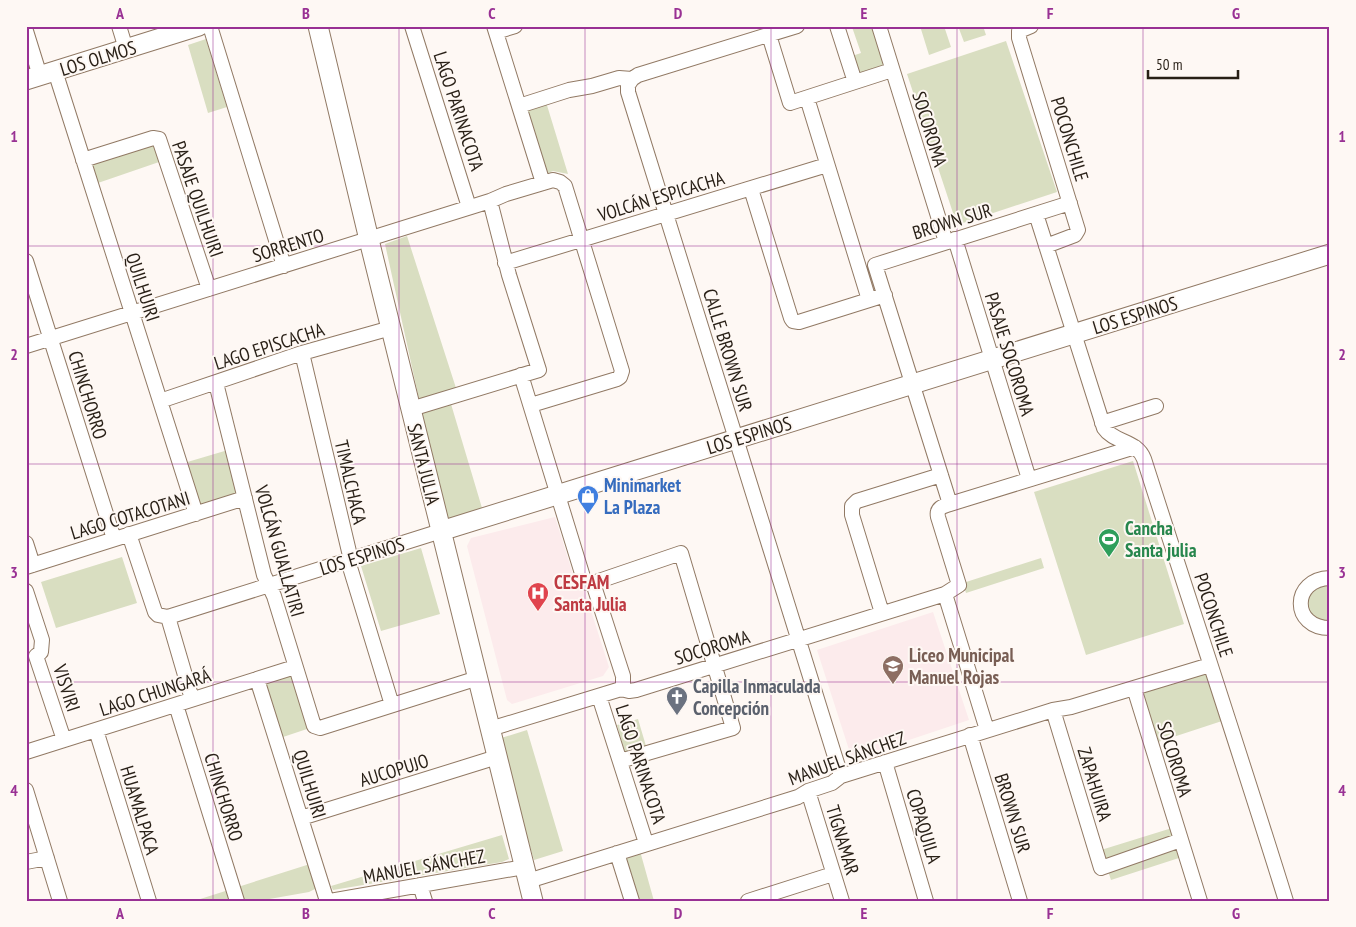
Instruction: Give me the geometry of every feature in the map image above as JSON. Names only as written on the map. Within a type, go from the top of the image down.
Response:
[{"type":"street","points":[[119,26],[126,49]]},
{"type":"street","name":"LOS OLMOS","points":[[40,76],[199,26]]},
{"type":"street","points":[[210,26],[284,266]]},
{"type":"street","name":"SANTA JULIA","points":[[318,26],[369,240],[533,901]]},
{"type":"street","name":"LAGO PARINACOTA","points":[[412,26],[469,207]]},
{"type":"street","points":[[515,26],[495,29],[542,183]]},
{"type":"street","points":[[519,106],[557,93],[619,78],[632,79],[638,75],[765,32],[797,26]]},
{"type":"street","points":[[837,26],[855,82]]},
{"type":"street","name":"SOCOROMA","points":[[879,26],[950,241]]},
{"type":"street","name":"POCONCHILE","points":[[1026,27],[1020,32],[1019,38],[1078,228],[1077,233],[1072,237],[1046,246]]},
{"type":"street","name":"QUILHUIRI","points":[[26,31],[40,76],[83,160],[196,514]]},
{"type":"street","points":[[765,32],[790,103],[892,70]]},
{"type":"street","name":"CALLE BROWN SUR","points":[[632,79],[628,85],[628,92],[840,776]]},
{"type":"street","points":[[807,98],[869,300]]},
{"type":"street","name":"PASAJE QUILHUIRI","points":[[83,160],[152,138],[160,139],[209,289]]},
{"type":"street","name":"VOLCÁN ESPICACHA","points":[[505,263],[827,165]]},
{"type":"street","name":"SORRENTO","points":[[26,346],[369,240],[553,180],[565,186],[582,240]]},
{"type":"street","points":[[751,188],[792,320],[799,322],[885,295]]},
{"type":"street","points":[[411,409],[538,370],[505,263],[490,201]]},
{"type":"street","name":"BROWN SUR","points":[[950,504],[875,264],[1070,203]]},
{"type":"street","points":[[1036,214],[1102,423],[1110,435],[1135,446]]},
{"type":"street","points":[[530,405],[617,379],[622,374],[622,368],[582,240]]},
{"type":"street","name":"PASAJE SOCOROMA","points":[[950,241],[992,359],[1029,479]]},
{"type":"street","name":"LOS ESPINOS","points":[[168,617],[1330,254]]},
{"type":"street","name":"CHINCHORRO","points":[[26,261],[114,539]]},
{"type":"street","name":"LAGO EPISCACHA","points":[[160,401],[302,353],[391,328]]},
{"type":"street","name":"TIMALCHACA","points":[[302,353],[351,560],[349,564],[392,705]]},
{"type":"street","name":"LAGO PARINACOTA","points":[[521,375],[584,580],[587,583],[593,583],[622,676],[623,684],[621,689]]},
{"type":"street","name":"VOLCÁN GUALLATIRI","points":[[216,383],[264,575],[274,596],[313,724],[316,728],[392,705]]},
{"type":"street","points":[[1102,423],[1156,406]]},
{"type":"street","points":[[987,730],[945,594],[959,584],[938,513],[940,507],[1135,446]]},
{"type":"street","name":"POCONCHILE","points":[[1135,446],[1144,459],[1241,755],[1286,901]]},
{"type":"street","points":[[882,613],[852,515],[852,506],[857,502],[941,475]]},
{"type":"street","name":"LAGO COTACOTANI","points":[[30,566],[245,498]]},
{"type":"street","points":[[129,534],[155,612],[158,615],[168,617],[192,700]]},
{"type":"street","points":[[26,543],[30,566]]},
{"type":"street","points":[[593,583],[680,554],[733,728],[620,761]]},
{"type":"street","points":[[1330,578],[1321,578],[1312,582],[1305,589],[1301,603],[1304,617],[1312,624],[1321,628],[1330,628]]},
{"type":"street","name":"VISVIRI","points":[[26,591],[42,640],[41,652],[31,658],[64,740]]},
{"type":"street","name":"SOCOROMA","points":[[490,730],[621,689],[636,690],[945,594]]},
{"type":"street","name":"MANUEL SÁNCHEZ","points":[[334,900],[420,885],[526,874],[617,853],[798,797],[808,791],[827,785],[840,776],[1053,710],[1071,707],[1210,665]]},
{"type":"street","name":"LAGO CHUNGARÁ","points":[[26,752],[295,667]]},
{"type":"street","points":[[392,705],[478,678]]},
{"type":"street","name":"QUILHUIRI","points":[[258,679],[301,818],[334,900]]},
{"type":"street","name":"SOCOROMA","points":[[1134,688],[1200,901]]},
{"type":"street","name":"LAGO PARINACOTA","points":[[599,696],[646,843]]},
{"type":"street","name":"CHINCHORRO","points":[[176,705],[237,901]]},
{"type":"street","name":"ZAPAHUIRA","points":[[1053,710],[1101,868],[1181,840]]},
{"type":"street","name":"HUAMALPACA","points":[[96,730],[148,901]]},
{"type":"street","name":"BROWN SUR","points":[[970,735],[1020,901]]},
{"type":"street","name":"AUCOPUJO","points":[[301,818],[497,758]]},
{"type":"street","name":"COPAQUILA","points":[[885,762],[926,901]]},
{"type":"street","points":[[26,790],[60,901]]},
{"type":"street","name":"TIGNAMAR","points":[[808,791],[842,901]]},
{"type":"street","points":[[617,853],[632,901]]},
{"type":"street","points":[[26,862],[47,858]]},
{"type":"street","points":[[748,901],[834,874]]},
{"type":"street","points":[[420,885],[425,901]]},
{"type":"shaded area","name":"CESFAM Santa Julia","points":[[555,517],[577,587],[584,589],[609,667],[603,676],[512,704],[507,700],[467,546],[471,538]]},
{"type":"shaded area","name":"Liceo Municipal Manuel Rojas","points":[[933,612],[969,720],[852,759],[817,650]]},
{"type":"green space","points":[[874,26],[888,67],[859,77],[852,56],[861,53],[852,27]]},
{"type":"green space","points":[[920,26],[944,26],[951,47],[929,55]]},
{"type":"green space","points":[[958,26],[983,26],[986,35],[964,42]]},
{"type":"green space","points":[[206,39],[227,107],[208,113],[188,45]]},
{"type":"green space","points":[[1006,41],[1057,192],[957,225],[907,74]]},
{"type":"green space","points":[[546,102],[568,174],[553,171],[546,174],[525,108]]},
{"type":"green space","points":[[156,141],[162,161],[95,184],[88,164]]},
{"type":"green space","points":[[407,236],[456,388],[419,399],[385,244]]},
{"type":"green space","points":[[451,404],[482,508],[447,519],[421,413]]},
{"type":"green space","points":[[228,450],[241,493],[197,506],[184,463]]},
{"type":"green space","name":"Cancha Santa julia","points":[[1133,461],[1184,624],[1086,655],[1034,492]]},
{"type":"green space","points":[[421,548],[440,614],[381,631],[361,566]]},
{"type":"green space","points":[[122,557],[137,603],[56,628],[41,582]]},
{"type":"green space","points":[[1041,558],[1044,568],[966,593],[963,583]]},
{"type":"green space","points":[[1330,578],[1330,628],[1321,628],[1301,598]]},
{"type":"green space","points":[[1206,670],[1222,721],[1155,743],[1139,692]]},
{"type":"green space","points":[[291,673],[310,728],[280,738],[262,683]]},
{"type":"green space","points":[[638,719],[646,746],[625,753],[617,725]]},
{"type":"green space","points":[[527,730],[563,851],[534,860],[498,739]]},
{"type":"green space","points":[[1172,828],[1182,857],[1111,880],[1101,850]]},
{"type":"green space","points":[[502,835],[509,859],[502,862],[333,890],[331,886]]},
{"type":"green space","points":[[640,851],[654,901],[636,901],[623,856]]},
{"type":"green space","points":[[310,864],[317,888],[309,892],[258,901],[194,901]]},
{"type":"place","name":"Minimarket La Plaza","points":[[588,515]]},
{"type":"place","name":"Cancha Santa julia","points":[[1109,558]]},
{"type":"place","name":"CESFAM Santa Julia","points":[[538,612]]},
{"type":"place","name":"Liceo Municipal Manuel Rojas","points":[[893,685]]},
{"type":"place","name":"Capilla Inmaculada Concepción","points":[[677,716]]}]
